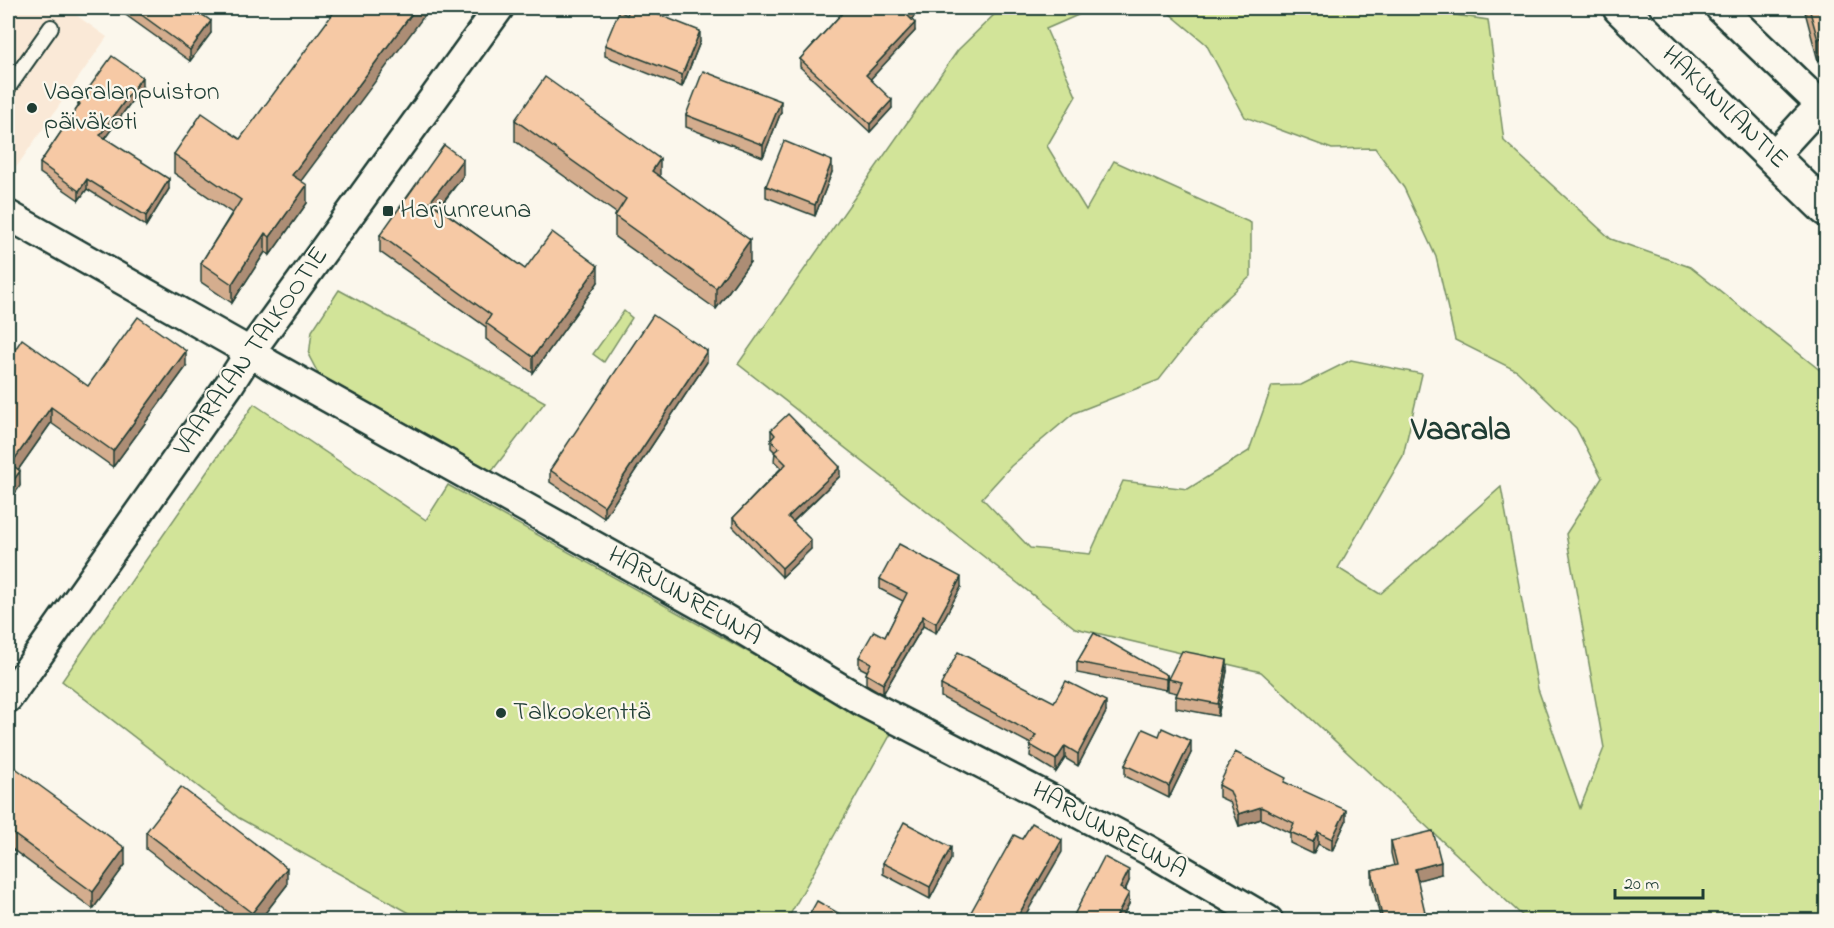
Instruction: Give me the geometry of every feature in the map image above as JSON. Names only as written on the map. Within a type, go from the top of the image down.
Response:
[{"type":"main road","name":"HAKUNILANTIE","points":[[1620,8],[1827,209]]},
{"type":"street","name":"VAARALAN TALKOOTIE","points":[[8,698],[250,352],[499,8]]},
{"type":"street","points":[[1720,8],[1824,102],[1773,156]]},
{"type":"street","name":"HARJUNREUNA","points":[[8,215],[300,382],[720,616],[865,703],[1148,850],[1220,908],[1268,921]]},
{"type":"lane","points":[[8,88],[51,27]]},
{"type":"shaded area","name":"Vaaralanpuiston päiväkoti","points":[[8,8],[66,8],[107,37],[8,179]]},
{"type":"green space","points":[[1001,8],[1094,8],[1046,29],[1076,96],[1047,146],[1086,210],[1114,161],[1251,223],[1251,276],[1213,311],[1159,380],[1074,413],[1011,466],[982,498],[1030,548],[1090,554],[1123,481],[1188,489],[1249,451],[1272,386],[1301,385],[1351,360],[1422,374],[1403,456],[1338,568],[1380,594],[1501,487],[1538,689],[1580,808],[1604,748],[1566,534],[1602,478],[1576,428],[1517,371],[1455,340],[1436,257],[1404,188],[1375,148],[1332,149],[1245,117],[1206,44],[1163,8],[1409,8],[1488,20],[1504,141],[1611,239],[1690,267],[1826,375],[1826,920],[1527,920],[1261,672],[1075,628],[738,364],[958,50]]},
{"type":"green space","points":[[339,290],[545,402],[492,471],[319,375],[309,356],[312,331]]},
{"type":"green space","points":[[624,311],[632,318],[604,362],[593,354]]},
{"type":"green space","points":[[254,404],[426,520],[448,485],[892,732],[787,920],[422,920],[239,818],[62,681]]},
{"type":"building","points":[[132,8],[199,8],[202,10],[200,13],[211,21],[190,50]]},
{"type":"building","points":[[337,8],[416,8],[292,175],[307,185],[270,237],[265,233],[232,284],[201,263],[241,200],[174,154],[202,113],[240,139]]},
{"type":"building","points":[[630,8],[642,8],[700,31],[682,75],[605,45],[619,11],[627,15]]},
{"type":"building","points":[[847,8],[914,8],[907,15],[915,23],[866,75],[892,100],[870,124],[800,59]]},
{"type":"building","points":[[1809,8],[1827,8],[1827,31],[1818,40]]},
{"type":"building","points":[[112,56],[142,77],[100,135],[169,179],[146,216],[87,179],[79,191],[40,163],[80,104],[78,103]]},
{"type":"building","points":[[703,71],[781,101],[763,145],[686,115]]},
{"type":"building","points":[[545,77],[660,159],[652,171],[750,240],[716,288],[615,216],[626,199],[515,120]]},
{"type":"building","points":[[784,141],[832,161],[815,205],[766,186]]},
{"type":"building","points":[[444,145],[463,159],[430,202],[525,269],[552,232],[598,266],[533,357],[486,323],[491,315],[380,235]]},
{"type":"building","points":[[653,315],[707,351],[604,506],[550,470]]},
{"type":"building","points":[[138,317],[186,351],[113,451],[51,407],[11,464],[20,471],[8,488],[8,360],[22,339],[88,386]]},
{"type":"building","points":[[788,414],[840,467],[788,517],[811,540],[782,568],[733,518],[786,464],[774,452],[779,448],[771,440],[775,435],[771,430]]},
{"type":"building","points":[[899,544],[961,577],[936,623],[923,616],[883,684],[866,674],[871,663],[859,657],[874,631],[885,637],[907,593],[880,579]]},
{"type":"building","points":[[1094,633],[1167,675],[1166,679],[1077,662]]},
{"type":"building","points":[[1182,651],[1227,660],[1218,704],[1176,696],[1182,682],[1168,679]]},
{"type":"building","points":[[958,652],[1054,702],[1066,681],[1106,701],[1078,754],[1065,746],[1056,760],[1030,745],[1036,735],[941,685]]},
{"type":"building","points":[[1162,728],[1191,741],[1169,786],[1125,765],[1143,729],[1159,736]]},
{"type":"building","points":[[1235,752],[1286,778],[1284,782],[1346,810],[1332,839],[1318,832],[1313,842],[1290,832],[1294,823],[1261,807],[1239,814],[1230,791],[1219,785]]},
{"type":"building","points":[[10,764],[125,848],[93,892],[8,830],[8,768]]},
{"type":"building","points":[[181,787],[287,868],[252,913],[146,832]]},
{"type":"building","points":[[904,822],[951,847],[930,887],[883,863]]},
{"type":"building","points":[[1032,823],[1062,840],[1015,921],[966,921],[1014,835],[1022,839]]},
{"type":"building","points":[[1433,831],[1441,862],[1415,869],[1425,912],[1383,921],[1372,871],[1397,865],[1391,841]]},
{"type":"building","points":[[1104,857],[1129,870],[1120,888],[1129,893],[1114,921],[1085,921],[1074,915]]},
{"type":"building","points":[[817,901],[852,921],[806,921]]},
{"type":"place","name":"Vaaralanpuiston päiväkoti","points":[[32,108]]},
{"type":"place","name":"Harjunreuna","points":[[388,211]]},
{"type":"place","name":"Talkookenttä","points":[[501,713]]},
{"type":"district","name":"Vaarala","points":[[1461,431]]}]
